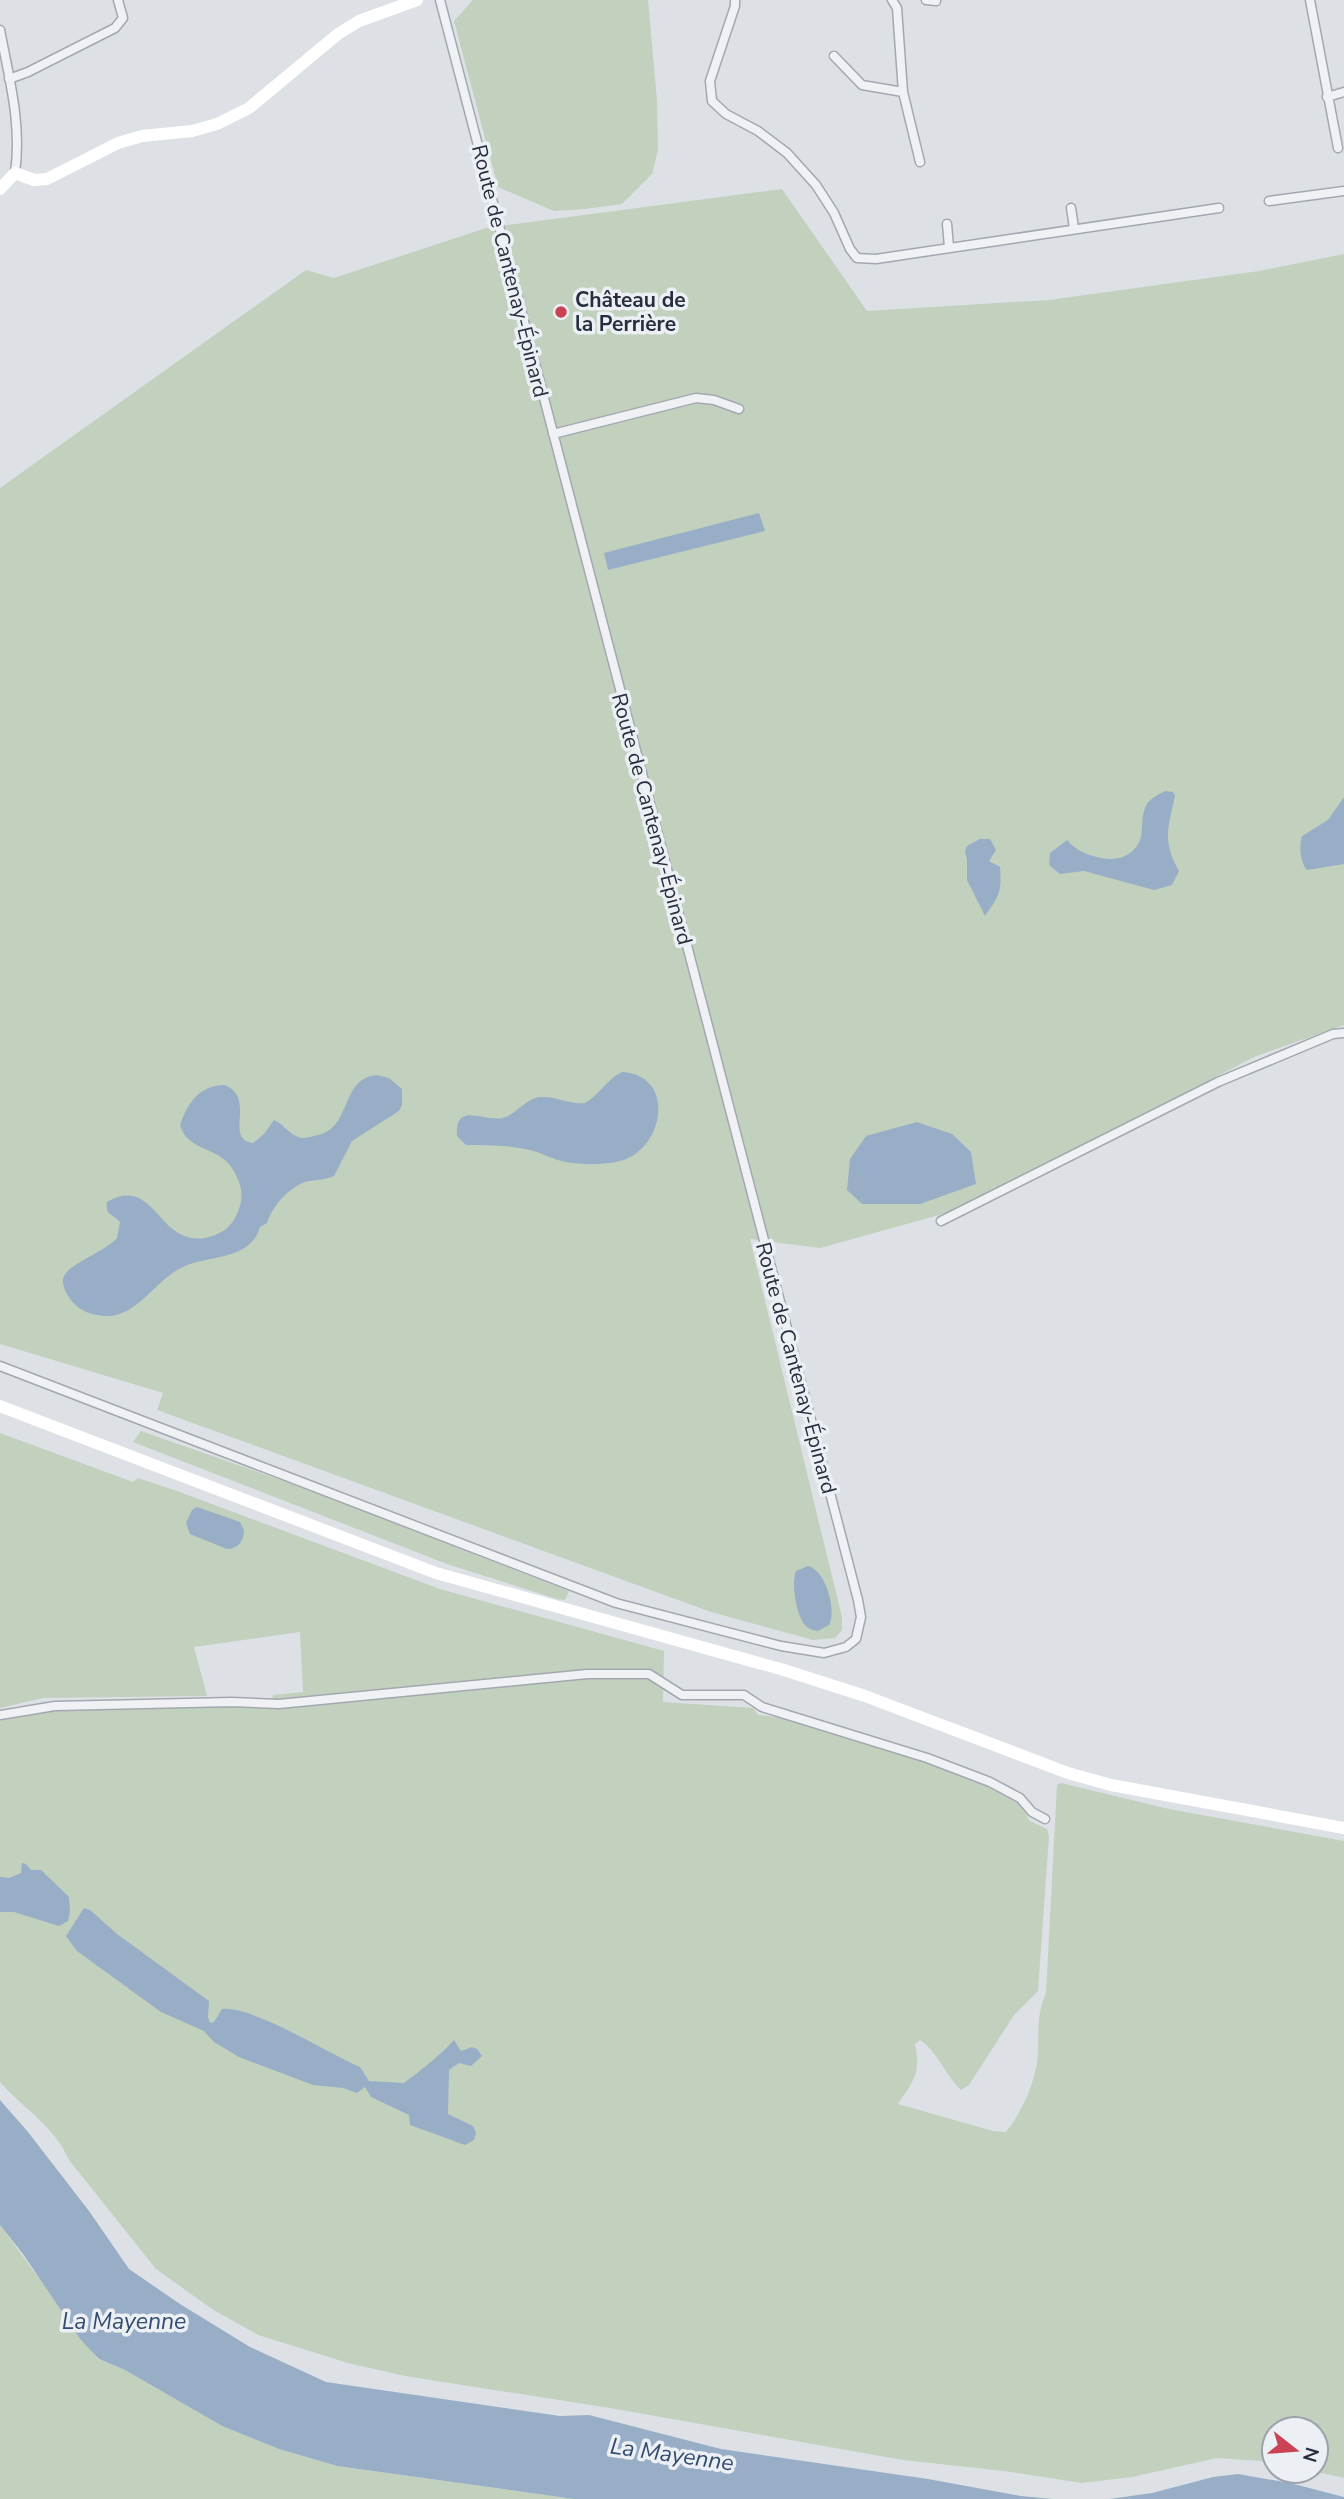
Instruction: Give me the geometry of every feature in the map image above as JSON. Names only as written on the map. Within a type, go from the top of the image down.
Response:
[{"type":"main road","points":[[0,189],[15,173],[34,180],[47,179],[118,142],[142,136],[192,131],[217,124],[249,108],[338,34],[359,21],[416,0]]},
{"type":"main road","points":[[0,1406],[436,1573],[784,1670],[865,1696],[1068,1773],[1111,1785],[1344,1828]]},
{"type":"street","points":[[9,79],[115,28],[123,18],[118,0]]},
{"type":"street","name":"Route de Cantenay-Épinard","points":[[0,1366],[617,1603],[781,1646],[824,1653],[846,1647],[856,1639],[861,1617],[858,1600],[440,0]]},
{"type":"street","points":[[734,0],[735,6],[710,81],[712,101],[726,114],[758,131],[787,153],[816,185],[857,258],[877,258],[1219,208]]},
{"type":"street","points":[[892,0],[897,8],[903,92],[920,162]]},
{"type":"street","points":[[926,0],[936,1]]},
{"type":"street","points":[[1310,0],[1338,148]]},
{"type":"street","points":[[0,30],[18,129],[19,146],[15,173]]},
{"type":"street","points":[[834,56],[863,85],[903,92]]},
{"type":"street","points":[[1327,97],[1344,92]]},
{"type":"street","points":[[1269,201],[1344,191]]},
{"type":"street","points":[[1071,208],[1074,228]]},
{"type":"street","points":[[947,224],[949,247]]},
{"type":"street","points":[[553,434],[696,398],[714,400],[739,409]]},
{"type":"street","points":[[941,1221],[1218,1082],[1333,1034],[1344,1033]]},
{"type":"street","points":[[0,1716],[55,1706],[232,1702],[279,1704],[587,1674],[649,1675],[682,1695],[744,1695],[762,1707],[927,1758],[990,1782],[1020,1798],[1032,1812],[1045,1819]]},
{"type":"green space","points":[[473,0],[648,0],[657,100],[658,150],[652,174],[622,204],[554,211],[498,187],[454,21]]},
{"type":"green space","points":[[782,189],[867,311],[1049,300],[1259,271],[1344,254],[1344,1025],[1254,1057],[968,1207],[820,1248],[750,1239],[842,1617],[842,1630],[835,1638],[813,1640],[711,1612],[157,1410],[163,1393],[0,1344],[0,488],[306,270],[334,278],[486,228]]},
{"type":"green space","points":[[141,1431],[315,1492],[569,1591],[565,1600],[557,1599],[447,1564],[133,1442]]},
{"type":"green space","points":[[0,1433],[133,1482],[138,1478],[177,1491],[440,1589],[664,1651],[663,1702],[753,1708],[758,1715],[787,1718],[926,1761],[980,1782],[1018,1801],[1030,1821],[1047,1829],[1049,1836],[1038,1991],[1014,2015],[969,2085],[961,2090],[926,2045],[920,2040],[915,2044],[915,2076],[898,2104],[993,2131],[1006,2132],[1011,2125],[1029,2090],[1037,2063],[1039,2019],[1046,1993],[1057,1785],[1061,1783],[1169,1809],[1344,1841],[1344,2478],[1330,2475],[1330,2415],[1260,2415],[1260,2461],[1217,2458],[1132,2477],[1082,2483],[903,2460],[610,2408],[405,2376],[348,2363],[258,2335],[212,2309],[156,2269],[69,2160],[56,2138],[0,2082],[0,1720],[75,1708],[271,1706],[273,1695],[303,1692],[300,1632],[194,1647],[207,1696],[43,1698],[0,1708]]},
{"type":"green space","points":[[0,2225],[98,2359],[125,2370],[222,2426],[279,2449],[337,2466],[574,2499],[0,2499]]},
{"type":"water","points":[[759,513],[765,531],[608,570],[604,553]]},
{"type":"water","points":[[1165,791],[1173,792],[1175,796],[1168,843],[1179,871],[1172,885],[1154,890],[1084,871],[1060,874],[1049,865],[1050,853],[1067,840],[1082,852],[1101,858],[1120,858],[1131,853],[1141,837],[1147,804]]},
{"type":"water","points":[[1344,797],[1344,864],[1307,870],[1301,854],[1302,836],[1328,820]]},
{"type":"water","points":[[980,839],[990,839],[996,850],[989,861],[1000,867],[999,893],[985,916],[967,880],[965,851],[967,846]]},
{"type":"water","points":[[622,1072],[640,1076],[651,1086],[657,1099],[658,1114],[647,1143],[635,1154],[620,1161],[600,1164],[572,1163],[522,1148],[466,1145],[457,1136],[458,1125],[465,1116],[502,1118],[530,1100],[541,1097],[585,1103]]},
{"type":"water","points":[[377,1075],[389,1078],[402,1089],[402,1105],[399,1111],[352,1141],[334,1176],[305,1182],[287,1193],[248,1246],[228,1255],[183,1267],[123,1313],[111,1316],[92,1314],[84,1311],[69,1298],[63,1283],[65,1274],[117,1238],[120,1222],[108,1212],[107,1202],[124,1196],[137,1197],[178,1233],[192,1238],[218,1234],[235,1219],[241,1194],[233,1169],[217,1155],[192,1142],[180,1125],[196,1096],[216,1086],[225,1085],[234,1091],[239,1099],[239,1127],[244,1140],[253,1143],[274,1120],[302,1138],[329,1131],[342,1114],[357,1085],[365,1078]]},
{"type":"water","points":[[917,1122],[952,1134],[971,1152],[976,1184],[920,1204],[862,1204],[847,1190],[850,1159],[866,1136]]},
{"type":"water","points":[[197,1507],[240,1522],[244,1530],[240,1544],[227,1549],[190,1534],[186,1523],[192,1510]]},
{"type":"water","points":[[808,1566],[820,1575],[831,1601],[829,1625],[818,1631],[810,1629],[803,1622],[795,1600],[796,1571]]},
{"type":"water","points":[[22,1863],[31,1870],[41,1870],[69,1897],[68,1921],[59,1926],[14,1912],[0,1912],[0,1877],[9,1878],[21,1873]]},
{"type":"water","points":[[84,1908],[209,2001],[210,2023],[214,2022],[222,2009],[252,2015],[360,2067],[369,2081],[404,2083],[454,2040],[461,2051],[472,2047],[477,2049],[482,2056],[471,2066],[459,2063],[449,2070],[448,2114],[473,2126],[476,2133],[474,2140],[465,2145],[410,2125],[409,2115],[371,2097],[365,2087],[357,2093],[343,2088],[313,2085],[239,2057],[214,2042],[204,2031],[161,2012],[77,1951],[66,1936]]},
{"type":"water","name":"La Mayenne","points":[[0,2100],[89,2211],[129,2269],[250,2347],[326,2382],[560,2416],[589,2415],[721,2449],[1053,2499],[574,2499],[337,2466],[279,2449],[222,2426],[125,2370],[99,2359],[81,2340],[23,2254],[0,2225]]},
{"type":"water","points":[[1238,2474],[1260,2478],[1260,2485],[1298,2485],[1344,2499],[1109,2499],[1152,2493],[1213,2477]]},
{"type":"place","name":"Château de la Perrière","points":[[561,312]]}]
